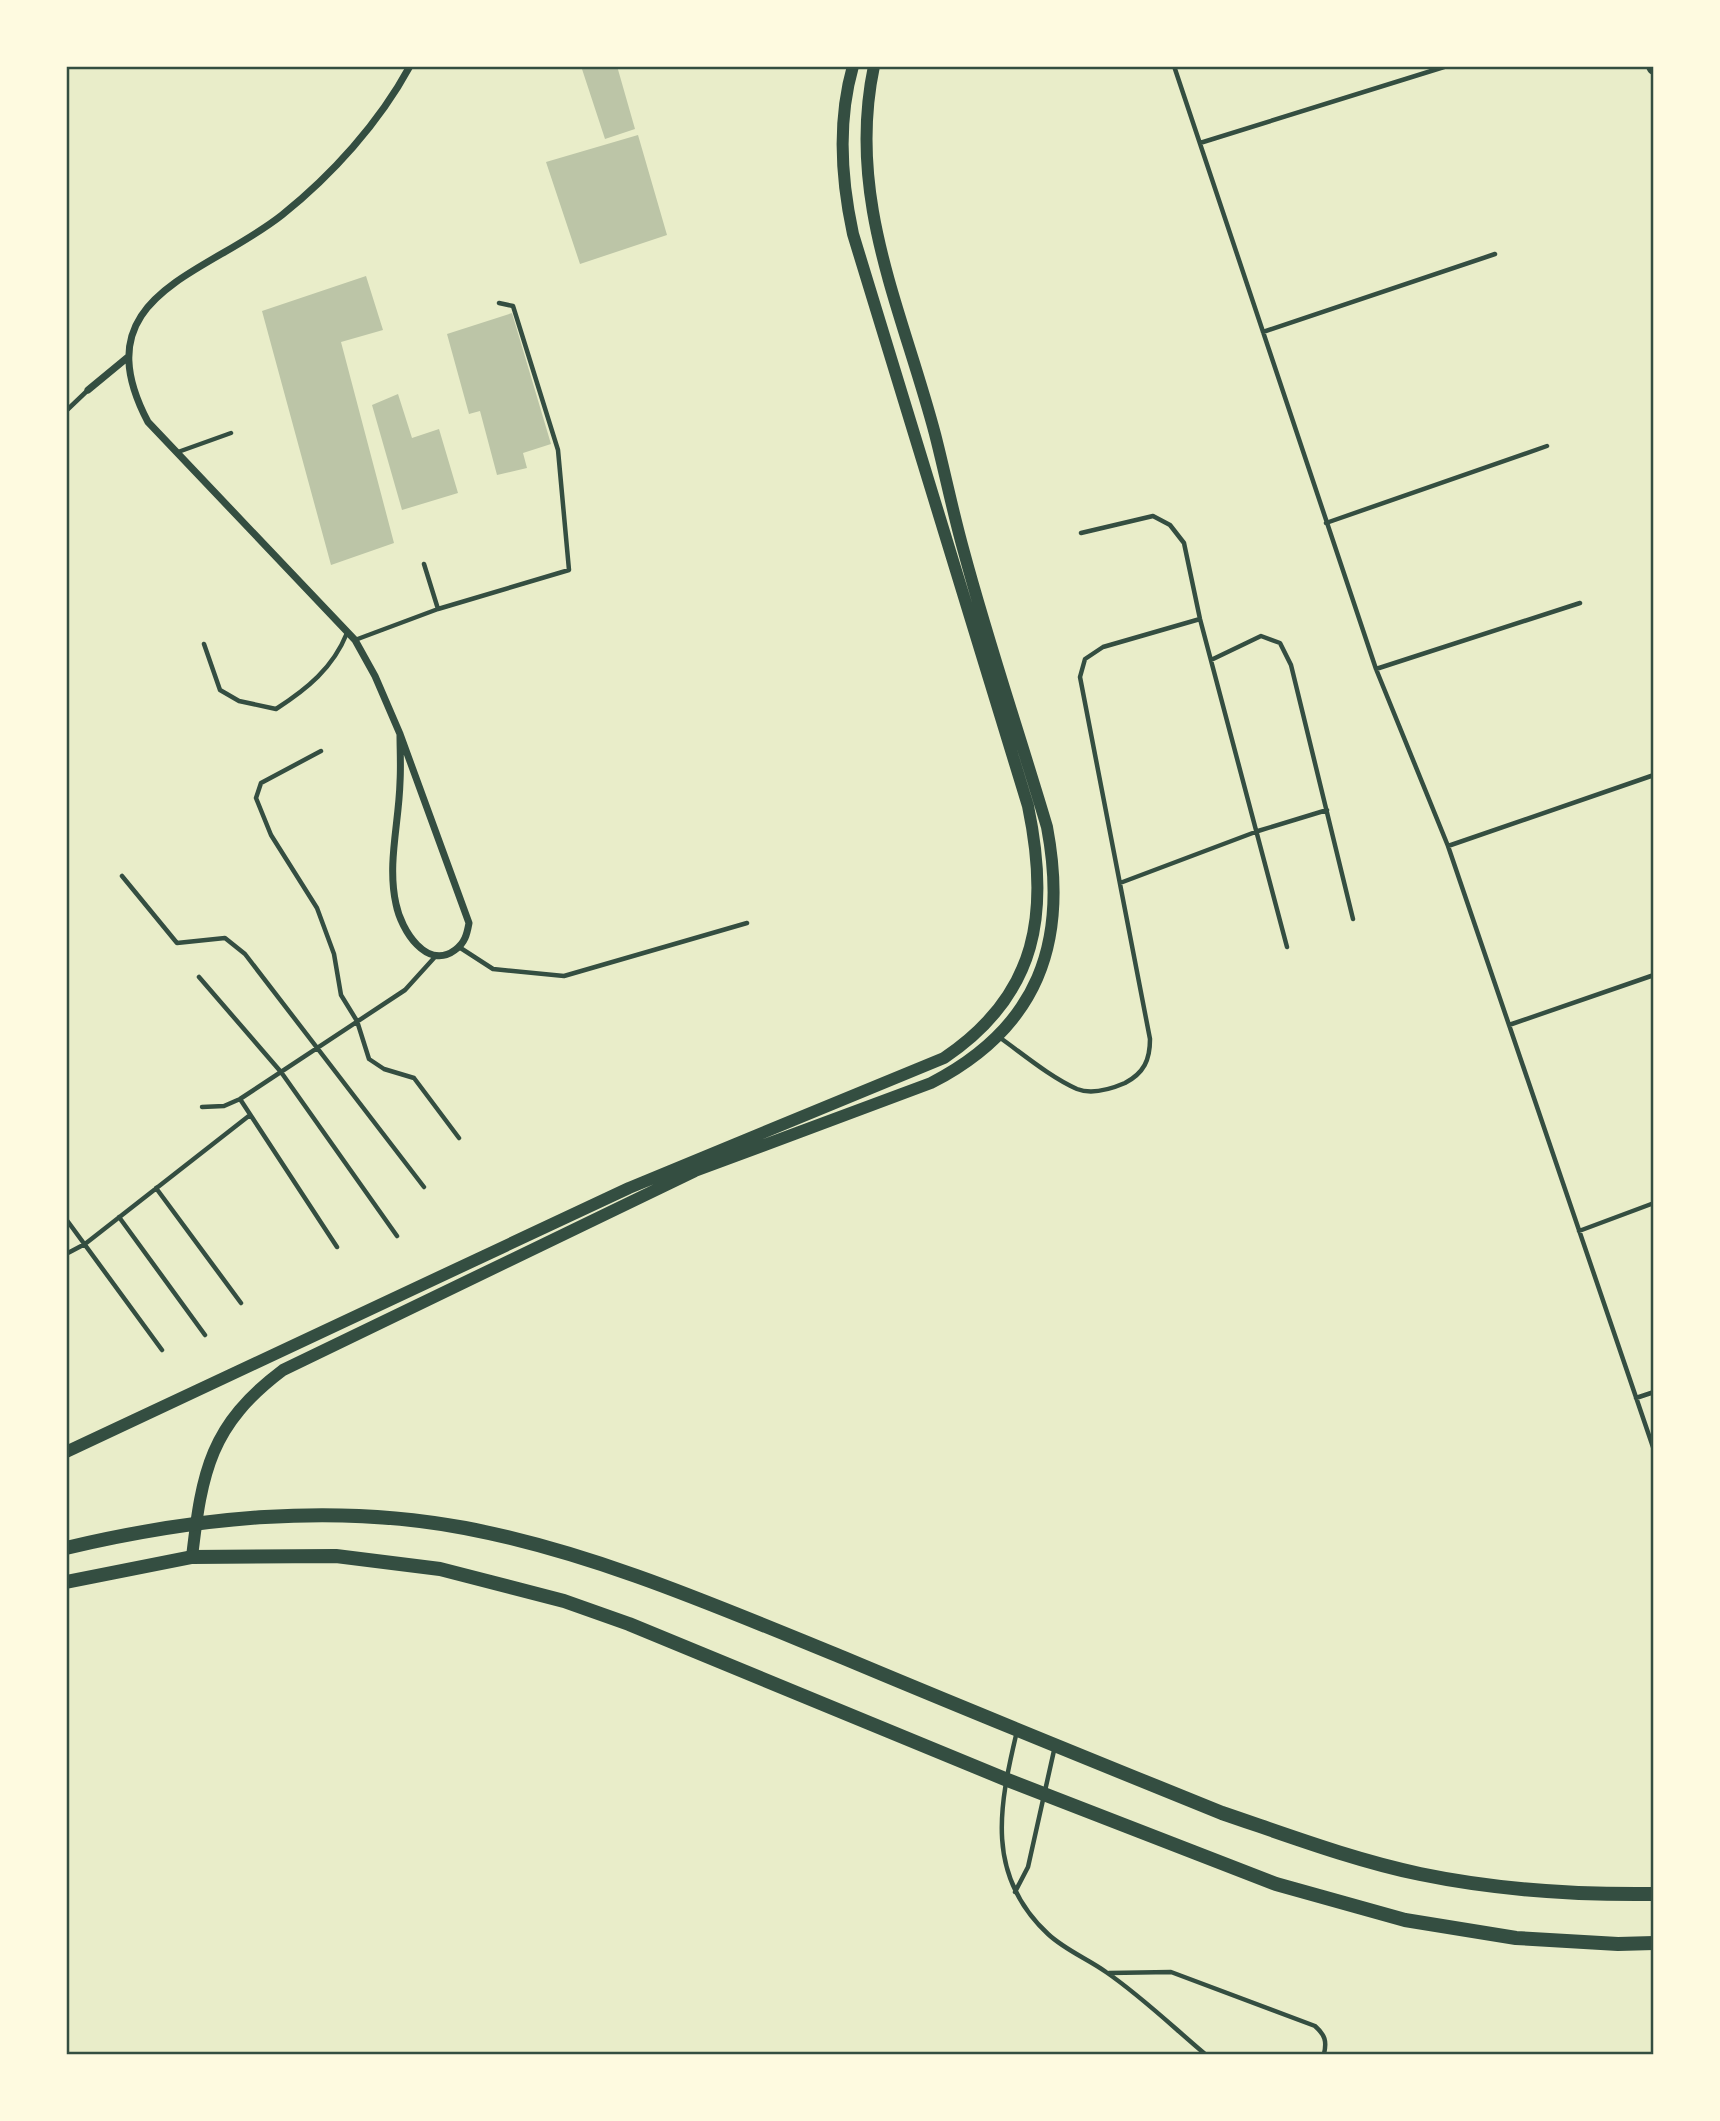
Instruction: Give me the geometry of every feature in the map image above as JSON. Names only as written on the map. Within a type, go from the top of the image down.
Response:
[{"type":"main road","points":[[66,1548],[196,1521],[284,1516],[395,1519],[464,1528],[544,1546],[601,1564],[753,1620],[1222,1813],[1420,1874],[1535,1892],[1654,1894]]},
{"type":"main road","points":[[66,1582],[192,1557],[336,1556],[440,1569],[500,1583],[629,1624],[1005,1779],[1276,1884],[1405,1920],[1516,1938],[1618,1944],[1654,1943]]},
{"type":"street","points":[[400,734],[400,782],[392,881],[396,908],[420,949],[434,958],[446,957],[459,947],[467,935],[469,923],[400,734],[375,676],[348,632],[148,422],[132,391],[128,357],[134,328],[149,304],[169,286],[252,237],[310,191],[359,139],[410,66]]},
{"type":"street","points":[[192,1557],[205,1476],[230,1418],[250,1394],[283,1370],[684,1164],[838,1104],[944,1058],[966,1043],[1004,1002],[1024,966],[1033,934],[1039,869],[1034,837],[1028,806],[844,195],[842,146],[846,89],[853,66]]},
{"type":"street","points":[[67,1449],[547,1233],[695,1171],[931,1083],[965,1066],[998,1037],[1018,1013],[1039,975],[1052,935],[1056,892],[1053,859],[1047,827],[964,552],[934,433],[871,211],[865,141],[874,66]]},
{"type":"street","points":[[849,216],[871,211]]},
{"type":"street","points":[[88,390],[128,357]]},
{"type":"street","points":[[1004,1002],[1018,1013]]},
{"type":"lane","points":[[1174,66],[1326,523],[1377,669],[1448,846],[1654,1450]]},
{"type":"lane","points":[[1200,143],[1444,68]]},
{"type":"lane","points":[[1263,332],[1495,254]]},
{"type":"lane","points":[[355,640],[438,609],[569,570],[558,450],[513,306],[499,303]]},
{"type":"lane","points":[[66,411],[88,390]]},
{"type":"lane","points":[[177,453],[231,433]]},
{"type":"lane","points":[[1326,523],[1546,446]]},
{"type":"lane","points":[[1081,533],[1153,516],[1170,525],[1184,543],[1200,619],[1287,947]]},
{"type":"lane","points":[[424,564],[438,609]]},
{"type":"lane","points":[[1377,669],[1580,603]]},
{"type":"lane","points":[[998,1037],[1078,1090],[1113,1088],[1132,1079],[1146,1066],[1150,1039],[1080,677],[1086,659],[1103,647],[1200,619]]},
{"type":"lane","points":[[204,644],[220,690],[239,701],[276,709],[312,686],[342,647],[348,632]]},
{"type":"lane","points":[[1211,660],[1261,636],[1280,643],[1291,665],[1353,919]]},
{"type":"lane","points":[[321,751],[261,783],[256,798],[271,835],[317,908],[334,954],[341,995],[357,1021],[369,1059],[384,1069],[414,1078],[459,1138]]},
{"type":"lane","points":[[1448,846],[1654,775]]},
{"type":"lane","points":[[1120,883],[1258,831],[1327,810]]},
{"type":"lane","points":[[122,876],[177,943],[225,938],[245,954],[424,1187]]},
{"type":"lane","points":[[459,947],[493,969],[564,976],[747,923]]},
{"type":"lane","points":[[202,1107],[224,1106],[240,1099],[405,990],[434,958]]},
{"type":"lane","points":[[1509,1025],[1654,975]]},
{"type":"lane","points":[[199,977],[281,1072],[397,1236]]},
{"type":"lane","points":[[240,1099],[337,1247]]},
{"type":"lane","points":[[66,1254],[85,1244],[250,1115]]},
{"type":"lane","points":[[156,1188],[241,1303]]},
{"type":"lane","points":[[1579,1231],[1654,1203]]},
{"type":"lane","points":[[119,1217],[205,1335]]},
{"type":"lane","points":[[66,1219],[162,1350]]},
{"type":"lane","points":[[1636,1398],[1654,1392]]},
{"type":"lane","points":[[1017,1730],[1005,1779],[1002,1860],[1014,1893],[1050,1936],[1108,1973],[1205,2054]]},
{"type":"lane","points":[[1014,1893],[1028,1867],[1056,1745]]},
{"type":"lane","points":[[1108,1973],[1171,1972],[1315,2026],[1323,2034],[1326,2043],[1324,2054]]},
{"type":"building","points":[[581,66],[617,66],[635,129],[605,139]]},
{"type":"building","points":[[638,135],[667,235],[580,264],[546,162]]},
{"type":"building","points":[[366,276],[383,330],[341,342],[394,543],[331,565],[262,311]]},
{"type":"building","points":[[512,313],[551,444],[523,453],[527,468],[497,475],[480,411],[469,414],[447,334]]},
{"type":"building","points":[[398,394],[412,438],[439,429],[458,493],[402,510],[372,405]]}]
